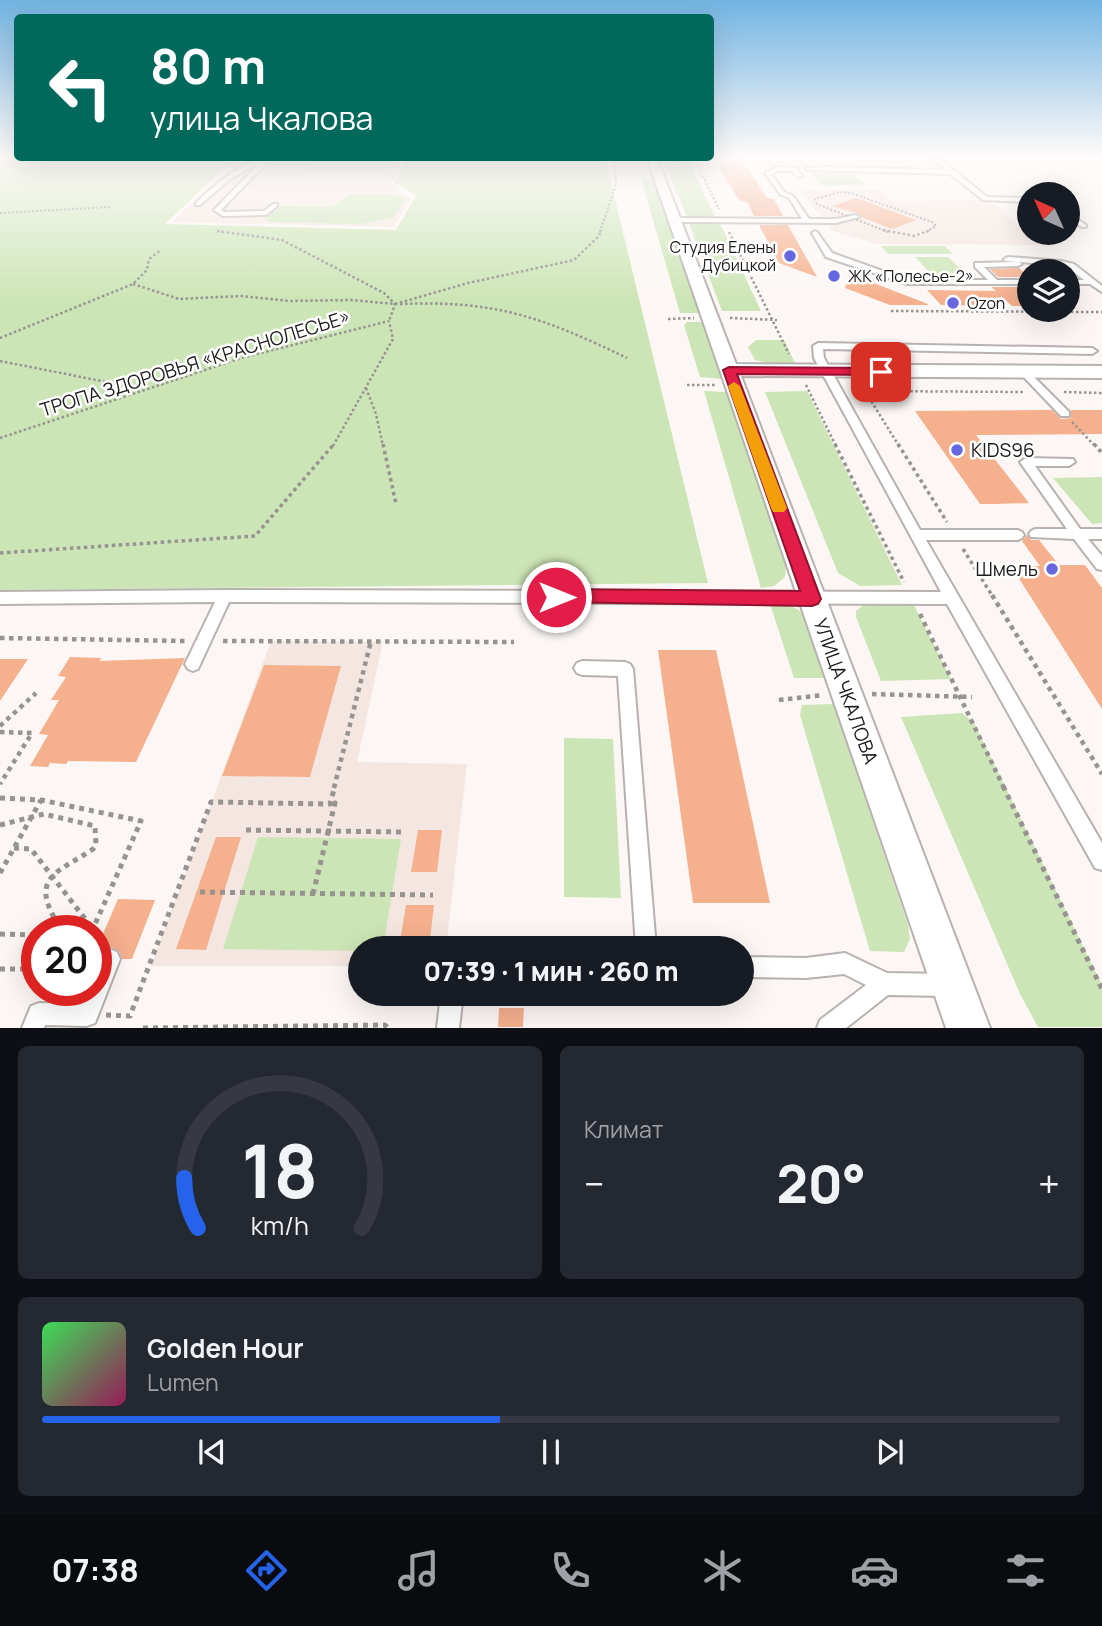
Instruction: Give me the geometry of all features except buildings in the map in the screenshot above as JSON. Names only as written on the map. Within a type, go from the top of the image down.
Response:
[{"type":"street","name":"УЛИЦА ЧКАЛОВА","points":[[671,204],[968,1027]]},
{"type":"street","points":[[729,370],[1102,372]]},
{"type":"lane","points":[[224,204],[218,210],[223,214],[235,214],[231,220],[262,220],[275,205]]},
{"type":"lane","points":[[796,204],[807,221]]},
{"type":"lane","points":[[677,220],[807,221],[855,218]]},
{"type":"lane","points":[[1080,223],[1084,226]]},
{"type":"lane","points":[[815,233],[829,255],[907,282],[1017,282]]},
{"type":"lane","points":[[1008,259],[1017,261]]},
{"type":"lane","points":[[995,282],[978,265],[1017,264]]},
{"type":"lane","points":[[1080,273],[1102,290]]},
{"type":"lane","points":[[1080,282],[1092,282]]},
{"type":"lane","points":[[1092,351],[818,346],[819,358],[951,598],[1102,861]]},
{"type":"lane","points":[[1024,372],[1065,414]]},
{"type":"lane","points":[[1069,462],[1026,462],[1102,565]]},
{"type":"lane","points":[[1035,534],[1102,534]]},
{"type":"lane","points":[[917,535],[1018,535]]},
{"type":"lane","points":[[193,664],[225,596]]},
{"type":"lane","points":[[0,598],[951,598]]},
{"type":"lane","points":[[582,668],[625,669],[645,936]]},
{"type":"lane","points":[[754,967],[806,968],[845,963],[885,984],[953,985]]},
{"type":"lane","points":[[828,1027],[885,984]]},
{"type":"lane","points":[[33,1027],[39,1014],[87,1015],[91,1006]]},
{"type":"lane","points":[[448,1027],[451,1006]]},
{"type":"path","points":[[395,304],[468,283],[575,260],[599,236],[609,204]]},
{"type":"path","points":[[716,204],[770,319],[799,371],[963,697],[1102,989]]},
{"type":"path","points":[[817,204],[906,236],[934,229],[936,226],[932,222],[882,204]]},
{"type":"path","points":[[0,214],[110,207]]},
{"type":"path","points":[[217,231],[282,240],[384,293],[395,304]]},
{"type":"path","points":[[0,338],[132,284],[147,270],[149,259],[161,250]]},
{"type":"path","points":[[132,284],[178,299],[241,296],[289,301],[351,300],[395,304],[480,305],[559,325],[627,358]]},
{"type":"path","points":[[0,553],[255,536],[331,449],[393,339],[388,321],[395,304]]},
{"type":"path","points":[[891,312],[1102,312]]},
{"type":"path","name":"ТРОПА ЗДОРОВЬЯ «КРАСНОЛЕСЬЕ»","points":[[0,438],[144,389],[331,333],[388,321]]},
{"type":"path","points":[[0,361],[144,389]]},
{"type":"path","points":[[366,388],[376,414],[396,504]]},
{"type":"path","points":[[1102,393],[865,391],[1102,774]]},
{"type":"path","points":[[1065,414],[1102,453]]},
{"type":"path","points":[[0,638],[514,642]]},
{"type":"path","points":[[330,804],[370,640]]},
{"type":"path","points":[[0,726],[36,693]]},
{"type":"path","points":[[0,732],[32,733],[0,784]]},
{"type":"path","points":[[0,798],[41,800],[141,821],[100,915]]},
{"type":"path","points":[[0,873],[41,800]]},
{"type":"path","points":[[87,1015],[130,1016],[211,802],[335,803],[313,894]]},
{"type":"path","points":[[0,825],[48,814],[95,826],[96,845],[93,849],[52,877],[44,888],[44,895],[53,915]]},
{"type":"path","points":[[246,830],[401,832]]},
{"type":"path","points":[[14,848],[31,849],[81,915]]},
{"type":"path","points":[[200,892],[433,895]]},
{"type":"path","points":[[0,934],[21,935]]},
{"type":"path","points":[[0,969],[21,969]]},
{"type":"path","points":[[143,1027],[388,1027]]},
{"type":"shaded area","points":[[191,204],[408,204],[394,227],[172,222]]},
{"type":"shaded area","points":[[811,204],[993,204],[1017,223],[1017,245],[878,244],[832,231]]},
{"type":"shaded area","points":[[271,641],[383,642],[357,762],[467,764],[447,936],[348,936],[348,966],[151,966]]},
{"type":"green space","points":[[0,204],[186,204],[165,224],[396,230],[411,204],[616,204],[708,583],[0,590]]},
{"type":"green space","points":[[336,204],[403,204],[393,218],[360,224],[270,222],[265,219],[281,206],[332,207]]},
{"type":"green space","points":[[648,204],[664,204],[699,313],[680,313]]},
{"type":"green space","points":[[682,204],[709,204],[716,219],[687,217]]},
{"type":"green space","points":[[688,221],[719,221],[761,311],[722,311]]},
{"type":"green space","points":[[881,246],[945,246],[953,254],[888,254]]},
{"type":"green space","points":[[915,257],[948,257],[970,278],[935,278]]},
{"type":"green space","points":[[687,322],[703,322],[722,379],[700,377],[684,325]]},
{"type":"green space","points":[[756,340],[784,340],[795,363],[755,360],[748,347]]},
{"type":"green space","points":[[704,391],[726,392],[786,567],[785,577],[774,586],[761,588]]},
{"type":"green space","points":[[807,391],[902,585],[860,586],[838,573],[765,392]]},
{"type":"green space","points":[[1102,477],[1102,523],[1092,524],[1053,478]]},
{"type":"green space","points":[[866,603],[914,605],[951,679],[881,681],[856,617],[856,611]]},
{"type":"green space","points":[[770,604],[793,607],[807,619],[816,638],[827,678],[794,678]]},
{"type":"green space","points":[[833,704],[908,925],[910,939],[904,952],[870,951],[800,715],[802,705]]},
{"type":"green space","points":[[962,713],[974,723],[1102,985],[1102,1027],[1038,1027],[1020,994],[901,717]]},
{"type":"green space","points":[[564,738],[613,739],[621,898],[564,897]]},
{"type":"green space","points":[[258,837],[401,839],[385,936],[348,936],[348,951],[223,949]]},
{"type":"slow traffic","points":[[734,386],[779,508]]},
{"type":"place","name":"Студия Елены Дубицкой","points":[[790,256]]},
{"type":"place","name":"ЖК «Полесье-2»","points":[[834,276]]},
{"type":"place","name":"Ozon","points":[[953,303]]},
{"type":"place","name":"KIDS96","points":[[957,450]]},
{"type":"place","name":"Шмель","points":[[1052,569]]},
{"type":"route","points":[[556,597],[812,599],[729,370],[881,372]]}]
